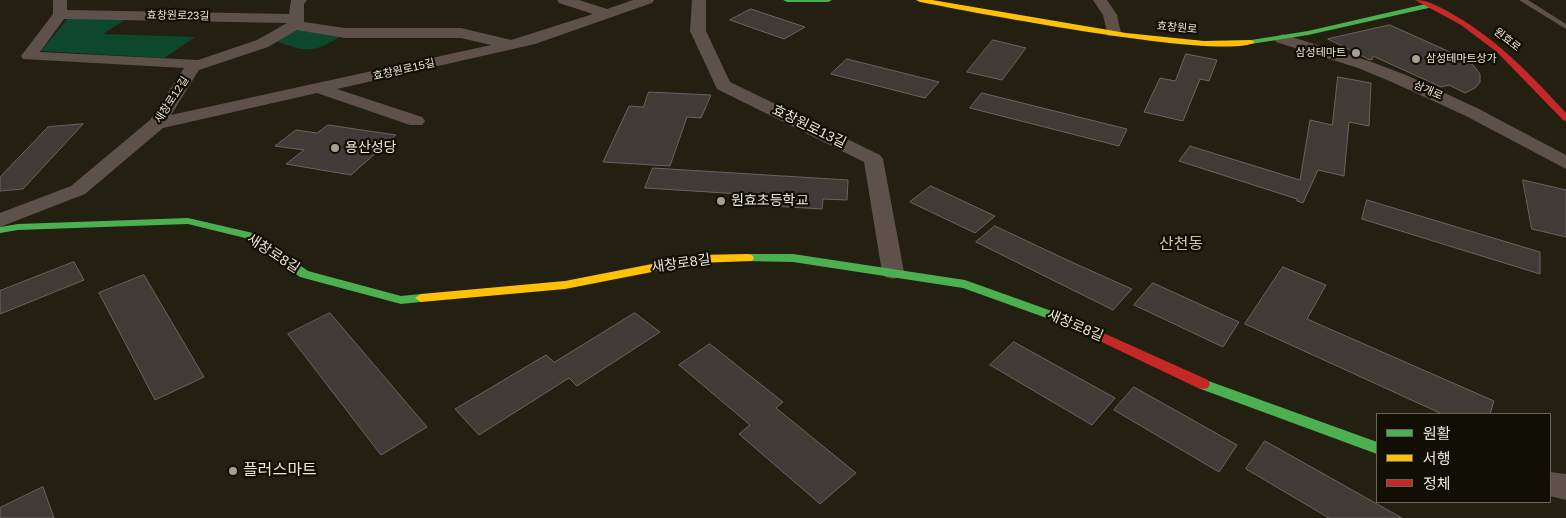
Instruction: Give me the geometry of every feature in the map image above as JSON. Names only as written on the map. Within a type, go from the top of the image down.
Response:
[{"type":"street","points":[[60,7],[88,0]]},
{"type":"street","points":[[193,67],[273,38],[296,22],[297,2],[300,0]]},
{"type":"street","points":[[564,0],[608,14]]},
{"type":"street","name":"효창원로15길","points":[[157,124],[529,41],[647,0]]},
{"type":"street","name":"효창원로13길","points":[[699,0],[698,31],[723,85],[873,159],[893,272]]},
{"type":"street","points":[[787,0],[828,0]]},
{"type":"street","name":"효창원로","points":[[920,0],[1113,33],[1170,41],[1232,44],[1282,39],[1376,10],[1425,2]]},
{"type":"street","points":[[1100,0],[1110,16],[1113,33]]},
{"type":"street","name":"원효로","points":[[1425,2],[1469,26],[1520,66],[1566,118]]},
{"type":"street","name":"효창원로23길","points":[[60,7],[296,22],[345,34],[460,33],[511,45]]},
{"type":"street","name":"새창로12길","points":[[0,221],[78,190],[157,124],[195,64],[29,56],[60,7]]},
{"type":"street","points":[[1376,10],[1422,20]]},
{"type":"street","points":[[1444,25],[1496,47]]},
{"type":"street","name":"삼개로","points":[[1282,39],[1303,49],[1338,56],[1373,68],[1429,91],[1489,120],[1566,163]]},
{"type":"street","points":[[320,89],[416,121]]},
{"type":"street","name":"새창로8길","points":[[0,230],[18,227],[188,221],[249,235],[304,274],[401,300],[565,285],[698,259],[793,258],[893,272],[965,284],[1080,326],[1193,380],[1376,448]]},
{"type":"street","points":[[1551,484],[1566,487]]},
{"type":"lane","points":[[1522,0],[1566,27]]},
{"type":"green space","points":[[70,16],[126,19],[103,34],[195,37],[164,58],[41,51]]},
{"type":"green space","points":[[297,28],[343,35],[317,48],[310,49],[296,48],[276,41]]},
{"type":"building","points":[[751,9],[805,27],[784,39],[730,20]]},
{"type":"building","name":"삼성테마트상가","points":[[1390,25],[1461,57],[1473,65],[1480,74],[1480,82],[1475,88],[1465,93],[1449,85],[1441,87],[1373,56],[1372,60],[1368,59],[1328,39]]},
{"type":"building","points":[[993,40],[1026,48],[1002,80],[967,72]]},
{"type":"building","points":[[1186,54],[1217,60],[1209,81],[1200,79],[1183,121],[1144,112],[1160,78],[1175,81]]},
{"type":"building","points":[[847,59],[939,82],[925,98],[831,74]]},
{"type":"building","points":[[1338,77],[1371,83],[1369,126],[1349,122],[1344,176],[1318,170],[1303,203],[1297,201],[1297,199],[1179,161],[1190,146],[1300,180],[1310,120],[1332,125]]},
{"type":"building","points":[[649,92],[711,95],[701,118],[687,117],[670,166],[603,162],[629,106],[643,107]]},
{"type":"building","points":[[982,93],[1127,129],[1119,146],[970,108]]},
{"type":"building","points":[[83,124],[23,189],[0,191],[0,177],[48,127]]},
{"type":"building","name":"용산성당","points":[[328,125],[396,135],[351,175],[286,164],[304,150],[275,146],[296,130],[317,133]]},
{"type":"building","points":[[653,168],[848,180],[847,200],[823,199],[822,209],[739,204],[741,194],[645,188]]},
{"type":"building","points":[[1523,180],[1566,190],[1566,237],[1532,229]]},
{"type":"building","points":[[931,186],[995,216],[975,233],[910,202]]},
{"type":"building","points":[[1367,200],[1540,252],[1540,274],[1362,219]]},
{"type":"building","points":[[995,226],[1132,289],[1113,310],[976,242]]},
{"type":"building","points":[[74,262],[84,280],[0,314],[0,291]]},
{"type":"building","points":[[1283,267],[1326,285],[1307,319],[1494,401],[1490,413],[1440,413],[1245,324]]},
{"type":"building","points":[[144,275],[204,377],[155,400],[99,293]]},
{"type":"building","points":[[1153,283],[1239,322],[1223,347],[1134,305]]},
{"type":"building","points":[[330,313],[427,427],[381,455],[288,334]]},
{"type":"building","points":[[635,313],[660,332],[577,386],[569,378],[479,435],[455,409],[546,355],[554,362]]},
{"type":"building","points":[[1014,342],[1115,398],[1092,425],[990,365]]},
{"type":"building","points":[[710,344],[783,402],[776,408],[856,473],[820,504],[739,434],[750,425],[679,365]]},
{"type":"building","points":[[1134,387],[1237,445],[1219,472],[1114,410]]},
{"type":"building","points":[[1265,441],[1402,518],[1329,518],[1246,469]]},
{"type":"building","points":[[43,487],[54,518],[0,518],[0,508]]},
{"type":"traffic: fast","points":[[787,0],[828,0]]},
{"type":"traffic: fast","points":[[1251,42],[1308,33],[1430,5]]},
{"type":"traffic: fast","points":[[0,230],[18,227],[188,221],[249,235],[304,274],[401,300],[421,298]]},
{"type":"traffic: fast","points":[[748,258],[793,258],[965,284],[1070,322]]},
{"type":"traffic: fast","points":[[1203,384],[1376,448]]},
{"type":"traffic: slow","points":[[920,0],[1126,35],[1204,43],[1251,42]]},
{"type":"traffic: slow","points":[[421,298],[565,285],[698,259],[748,258]]},
{"type":"traffic: jam","points":[[1419,0],[1464,24],[1500,50],[1566,118]]},
{"type":"traffic: jam","points":[[1070,322],[1203,384]]},
{"type":"place","name":"삼성테마트","points":[[1356,53]]},
{"type":"place","name":"삼성테마트상가","points":[[1416,59]]},
{"type":"place","name":"용산성당","points":[[335,148]]},
{"type":"place","name":"원효초등학교","points":[[721,201]]},
{"type":"place","name":"플러스마트","points":[[233,471]]},
{"type":"district","name":"산천동","points":[[1181,245]]}]
